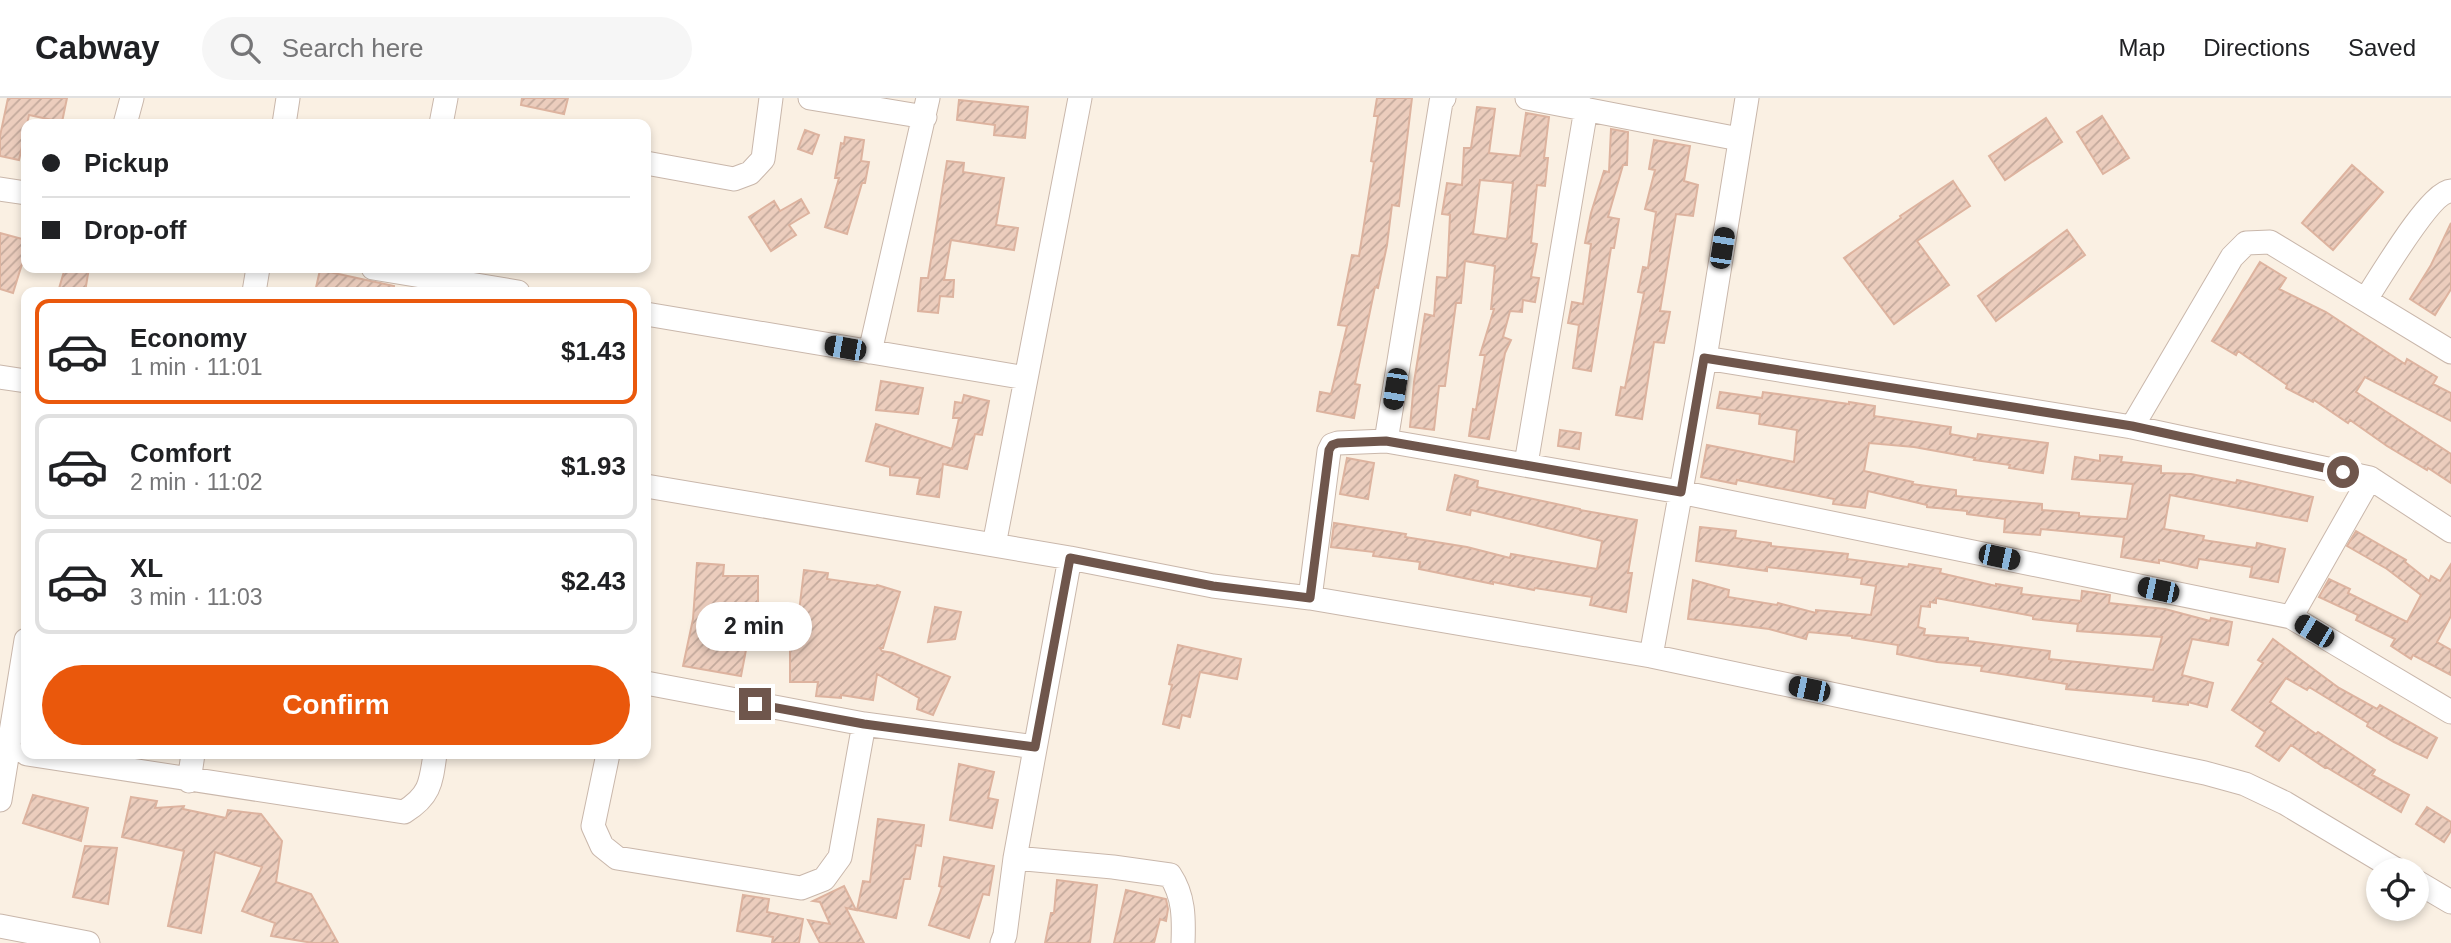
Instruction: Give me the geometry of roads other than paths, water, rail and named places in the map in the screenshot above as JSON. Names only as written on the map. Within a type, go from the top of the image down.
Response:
[{"type":"street","points":[[126,119],[132,98]]},
{"type":"street","points":[[285,119],[288,98]]},
{"type":"street","points":[[442,119],[446,98]]},
{"type":"street","points":[[651,164],[734,178],[750,173],[763,159],[771,98]]},
{"type":"street","points":[[810,98],[927,108],[870,352]]},
{"type":"street","points":[[994,545],[1080,98]]},
{"type":"street","points":[[1386,441],[1441,102],[1444,98]]},
{"type":"street","points":[[1527,98],[1739,139]]},
{"type":"street","points":[[1651,656],[1747,98]]},
{"type":"street","points":[[1526,464],[1586,109]]},
{"type":"street","points":[[0,189],[21,192]]},
{"type":"street","points":[[2366,299],[2430,204],[2445,191],[2451,191]]},
{"type":"street","points":[[2132,426],[2232,257],[2246,243],[2270,242],[2451,352]]},
{"type":"street","points":[[424,273],[493,287]]},
{"type":"street","points":[[651,315],[1026,379]]},
{"type":"street","points":[[1704,358],[2132,426],[2370,478],[2451,531]]},
{"type":"street","points":[[0,377],[21,381]]},
{"type":"street","points":[[1310,598],[1329,450],[1332,445],[1338,443],[1386,441],[1681,492],[2291,617],[2451,712]]},
{"type":"street","points":[[2291,617],[2370,478]]},
{"type":"street","points":[[651,487],[1070,558],[1213,586],[1310,598],[1651,656],[2215,776],[2245,784],[2285,803],[2377,858]]},
{"type":"street","points":[[1002,943],[1070,558]]},
{"type":"street","points":[[651,684],[864,724],[1035,747]]},
{"type":"street","points":[[607,759],[593,826],[602,845],[617,858],[801,888],[824,879],[841,858],[864,724]]},
{"type":"street","points":[[0,800],[21,753]]},
{"type":"street","points":[[57,759],[404,812],[418,804],[430,787],[435,759]]},
{"type":"street","points":[[189,781],[192,759]]},
{"type":"street","points":[[1015,858],[1170,875],[1179,888],[1182,902],[1182,943]]},
{"type":"street","points":[[2429,888],[2451,902]]},
{"type":"street","points":[[0,926],[88,943]]}]
